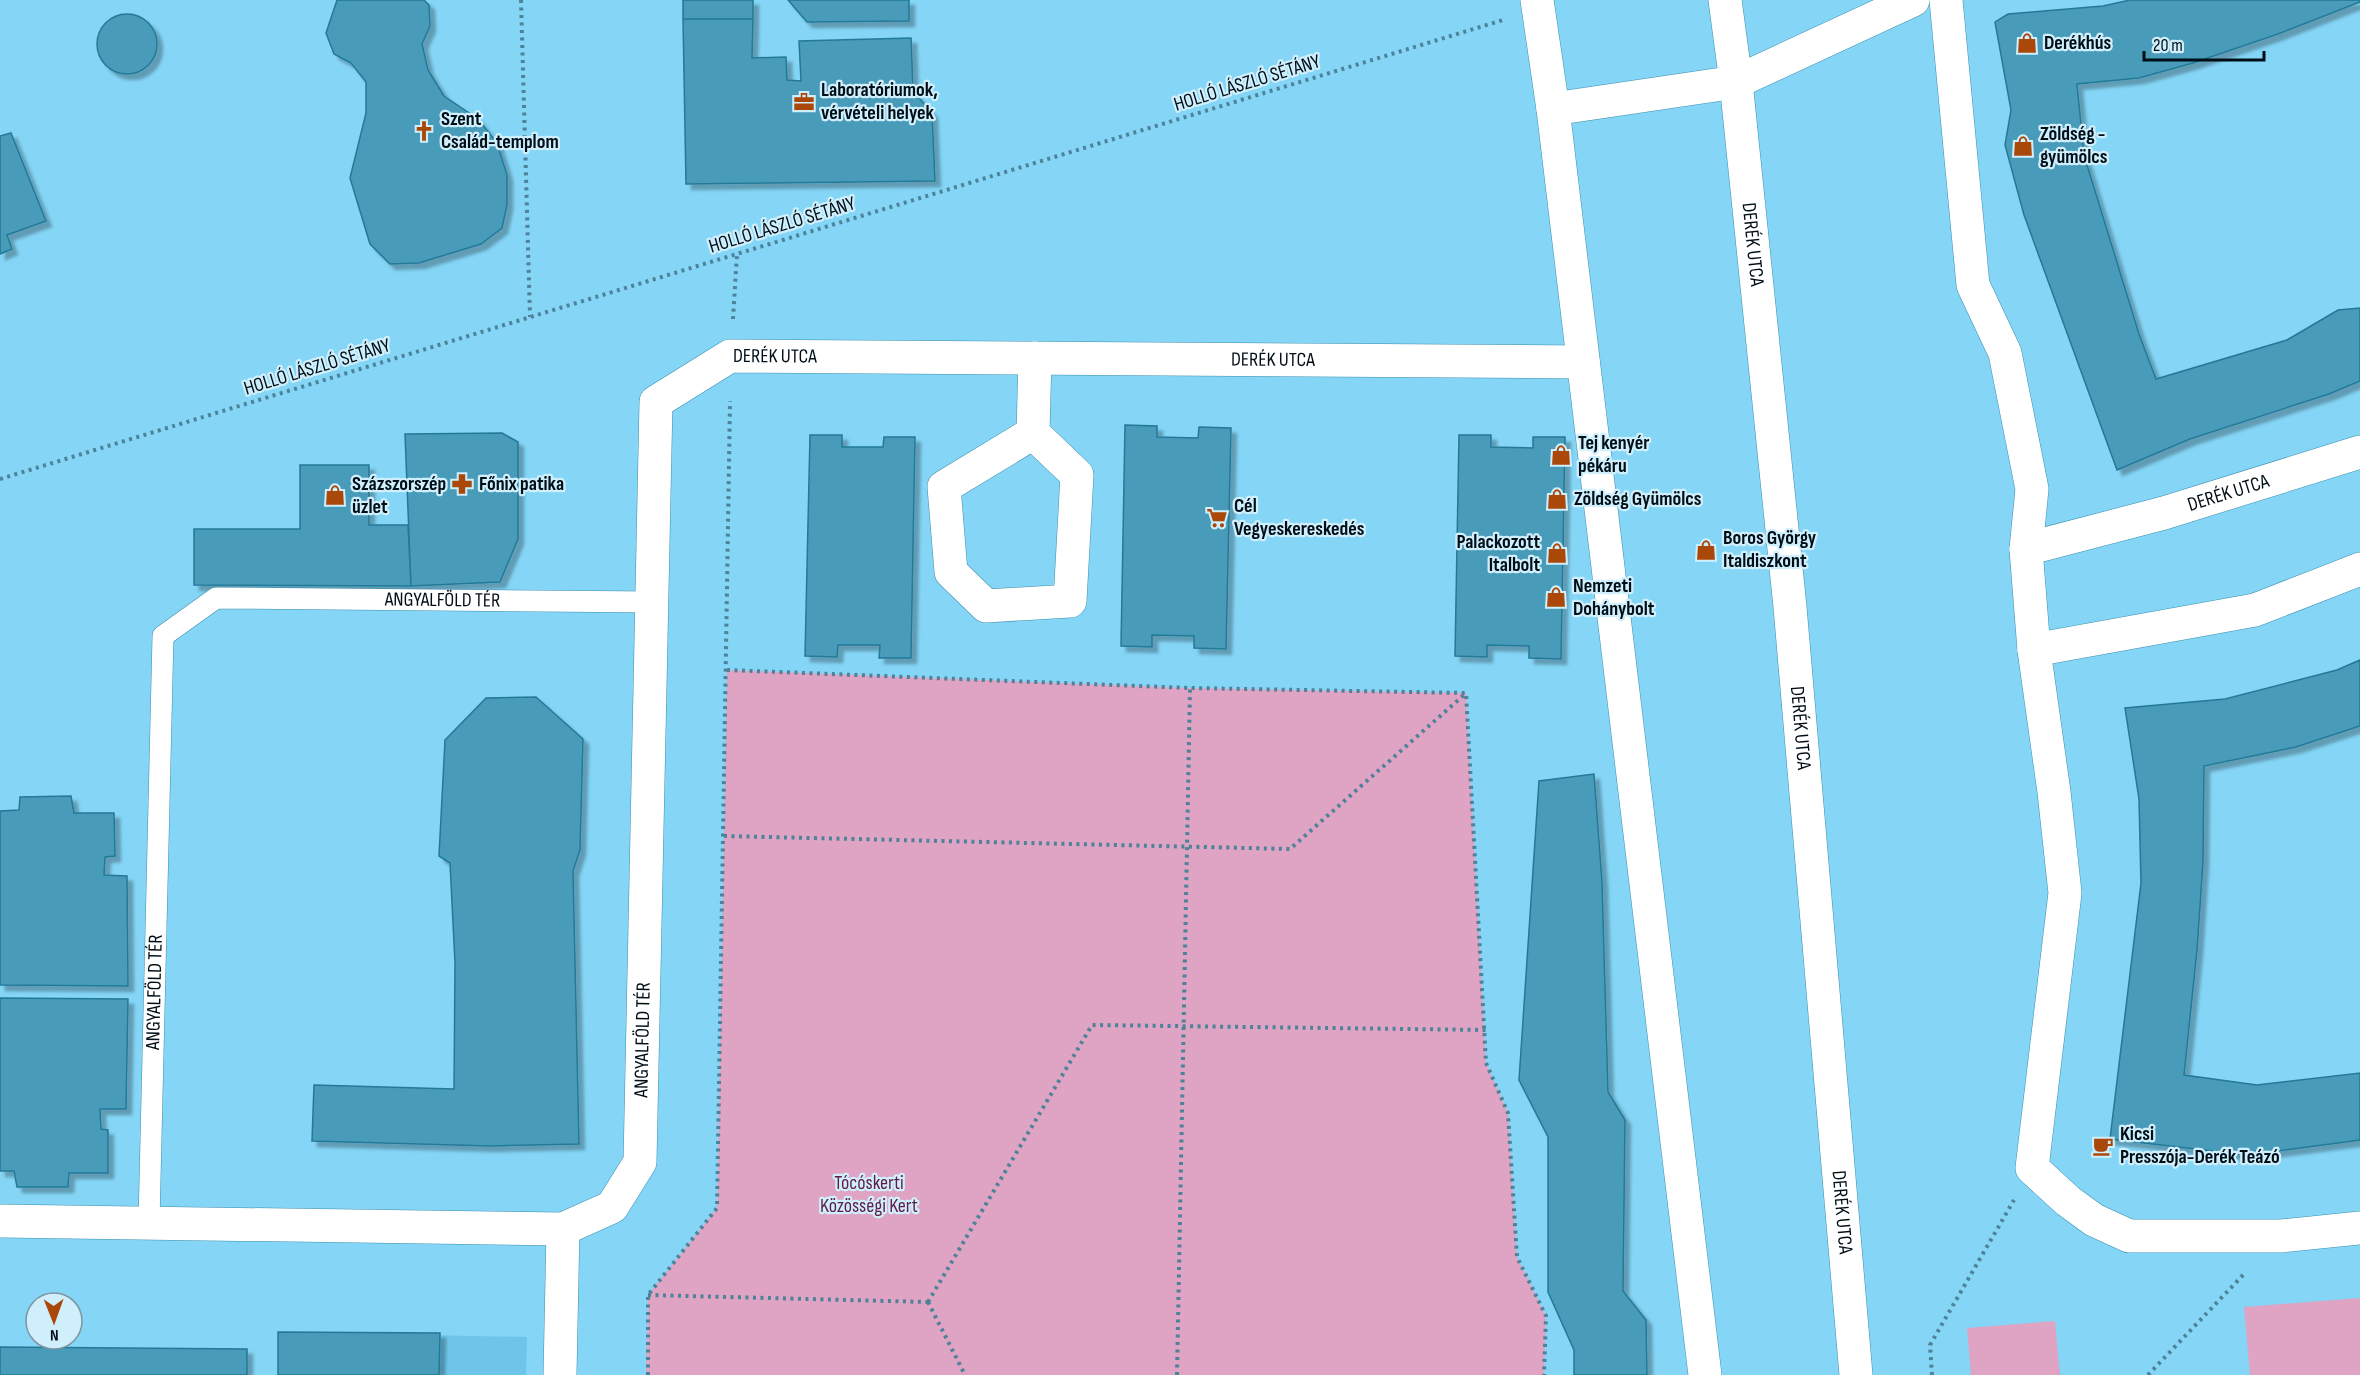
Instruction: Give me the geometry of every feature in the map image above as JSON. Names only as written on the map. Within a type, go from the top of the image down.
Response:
[{"type":"street","name":"DERÉK UTCA","points":[[1725,0],[1736,82],[1790,607],[1856,1375]]},
{"type":"street","points":[[1553,109],[1736,82],[1913,0]]},
{"type":"street","points":[[1946,0],[1973,285],[2005,353],[2032,489],[2026,549],[2034,650],[2054,792],[2065,893],[2032,1168],[2068,1202],[2094,1220],[2128,1236],[2281,1236],[2360,1228]]},
{"type":"street","points":[[1538,5],[1553,109],[1705,1375]]},
{"type":"street","name":"DERÉK UTCA","points":[[653,602],[656,402],[730,356],[1582,362]]},
{"type":"street","points":[[1033,433],[944,487],[951,572],[986,606],[1070,601],[1077,475],[1033,433],[1035,358]]},
{"type":"street","name":"DERÉK UTCA","points":[[2026,549],[2164,513],[2360,452]]},
{"type":"street","points":[[2034,650],[2255,610],[2360,569]]},
{"type":"street","name":"ANGYALFÖLD TÉR","points":[[0,1221],[563,1229],[612,1207],[640,1162],[653,602]]},
{"type":"street","points":[[560,1375],[563,1229]]},
{"type":"lane","name":"ANGYALFÖLD TÉR","points":[[149,1222],[163,636],[216,598],[653,602]]},
{"type":"path","points":[[521,0],[530,317]]},
{"type":"path","name":"HOLLÓ LÁSZLÓ SÉTÁNY","points":[[0,479],[737,254],[1538,5]]},
{"type":"path","points":[[648,1375],[648,1295],[717,1208],[730,356],[737,254]]},
{"type":"path","points":[[727,670],[1190,688],[1466,693]]},
{"type":"path","points":[[1177,1375],[1190,688]]},
{"type":"path","points":[[724,836],[1290,849],[1466,693]]},
{"type":"path","points":[[1466,693],[1486,1063],[1508,1113],[1517,1257],[1546,1316],[1544,1375]]},
{"type":"path","points":[[928,1302],[1092,1025],[1486,1030]]},
{"type":"path","points":[[1932,1375],[1930,1345],[2032,1168]]},
{"type":"path","points":[[2148,1375],[2281,1236]]},
{"type":"path","points":[[648,1295],[928,1302]]},
{"type":"path","points":[[928,1302],[964,1375]]},
{"type":"shaded area","points":[[278,1332],[527,1337],[526,1375],[278,1375]]},
{"type":"green space","name":"Tócóskerti Közösségi Kert","points":[[727,670],[1190,688],[1466,693],[1486,1063],[1508,1113],[1517,1257],[1546,1316],[1544,1375],[646,1375],[648,1295],[717,1208]]},
{"type":"green space","points":[[2360,1298],[2360,1375],[2250,1375],[2244,1307]]},
{"type":"green space","points":[[2055,1321],[2060,1375],[1971,1375],[1967,1328]]},
{"type":"building","name":"Szent Család-templom","points":[[337,0],[424,0],[429,5],[430,26],[422,44],[428,70],[444,96],[478,119],[497,143],[507,175],[507,205],[502,228],[481,244],[419,263],[390,264],[370,244],[350,178],[366,113],[366,82],[351,63],[334,54],[326,33]]},
{"type":"building","points":[[683,0],[753,0],[753,19],[683,19]]},
{"type":"building","points":[[788,0],[909,0],[909,21],[807,22]]},
{"type":"building","points":[[2130,0],[2360,0],[2360,2],[2278,34],[2193,63],[2139,78],[2077,84],[2084,155],[2139,334],[2156,379],[2287,340],[2338,310],[2360,308],[2360,381],[2329,394],[2190,439],[2117,470],[2024,215],[2005,145],[2011,110],[1995,22],[2008,14],[2103,6]]},
{"type":"building","points":[[121,14],[133,14],[144,19],[152,27],[157,44],[155,56],[144,69],[133,74],[121,74],[110,69],[102,61],[97,50],[97,38],[102,27],[110,19]]},
{"type":"building","name":"Laboratóriumok, vérvételi helyek","points":[[683,19],[753,19],[752,58],[786,57],[787,80],[801,81],[799,41],[911,38],[913,91],[932,113],[935,181],[686,184]]},
{"type":"building","points":[[11,133],[46,221],[7,235],[12,249],[0,254],[0,136]]},
{"type":"building","points":[[1125,425],[1157,426],[1157,437],[1198,438],[1199,427],[1231,428],[1226,649],[1194,648],[1194,636],[1152,635],[1152,647],[1121,646]]},
{"type":"building","name":"Főnix patika","points":[[502,433],[518,442],[518,539],[500,582],[411,586],[405,434]]},
{"type":"building","points":[[810,435],[842,435],[842,447],[883,447],[884,437],[915,437],[911,658],[879,658],[880,645],[838,645],[837,657],[805,656]]},
{"type":"building","points":[[1459,435],[1491,435],[1491,447],[1533,448],[1533,437],[1565,437],[1561,659],[1529,658],[1529,646],[1487,645],[1487,657],[1455,656]]},
{"type":"building","name":"Százszorszép üzlet","points":[[300,465],[369,465],[369,525],[408,525],[411,586],[194,585],[194,529],[300,529]]},
{"type":"building","points":[[2360,660],[2360,726],[2296,747],[2204,766],[2203,862],[2197,950],[2184,1075],[2257,1085],[2360,1073],[2360,1140],[2247,1155],[2110,1139],[2141,883],[2139,799],[2125,708],[2225,699],[2337,670]]},
{"type":"building","points":[[536,697],[583,739],[580,850],[573,871],[579,1144],[490,1146],[312,1141],[314,1085],[454,1089],[455,963],[450,863],[439,856],[445,740],[486,698]]},
{"type":"building","points":[[1594,774],[1602,882],[1608,1092],[1625,1120],[1623,1291],[1646,1320],[1647,1375],[1574,1375],[1574,1350],[1548,1292],[1548,1137],[1519,1080],[1539,781]]},
{"type":"building","points":[[71,796],[74,813],[114,813],[115,856],[105,857],[104,875],[127,876],[128,986],[0,985],[0,811],[19,810],[20,797]]},
{"type":"building","points":[[0,998],[128,999],[126,1109],[100,1109],[101,1129],[108,1130],[108,1173],[69,1173],[68,1187],[17,1187],[14,1171],[0,1171]]},
{"type":"building","points":[[278,1332],[440,1333],[439,1375],[278,1375]]},
{"type":"building","points":[[0,1347],[24,1347],[24,1351],[84,1351],[84,1348],[247,1349],[247,1375],[0,1375]]},
{"type":"place","name":"Derékhús","points":[[2027,43]]},
{"type":"place","name":"Laboratóriumok, vérvételi helyek","points":[[804,102]]},
{"type":"place","name":"Szent Család-templom","points":[[424,131]]},
{"type":"place","name":"Zöldség - gyümölcs","points":[[2023,146]]},
{"type":"place","name":"Tej kenyér pékáru","points":[[1561,455]]},
{"type":"place","name":"Főnix patika","points":[[462,484]]},
{"type":"place","name":"Százszorszép üzlet","points":[[335,495]]},
{"type":"place","name":"Zöldség Gyümölcs","points":[[1557,499]]},
{"type":"place","name":"Cél Vegyeskereskedés","points":[[1217,518]]},
{"type":"place","name":"Boros György Italdiszkont","points":[[1706,550]]},
{"type":"place","name":"Palackozott Italbolt","points":[[1557,553]]},
{"type":"place","name":"Nemzeti Dohánybolt","points":[[1556,597]]},
{"type":"place","name":"Kicsi Presszója-Derék Teázó","points":[[2103,1146]]}]
